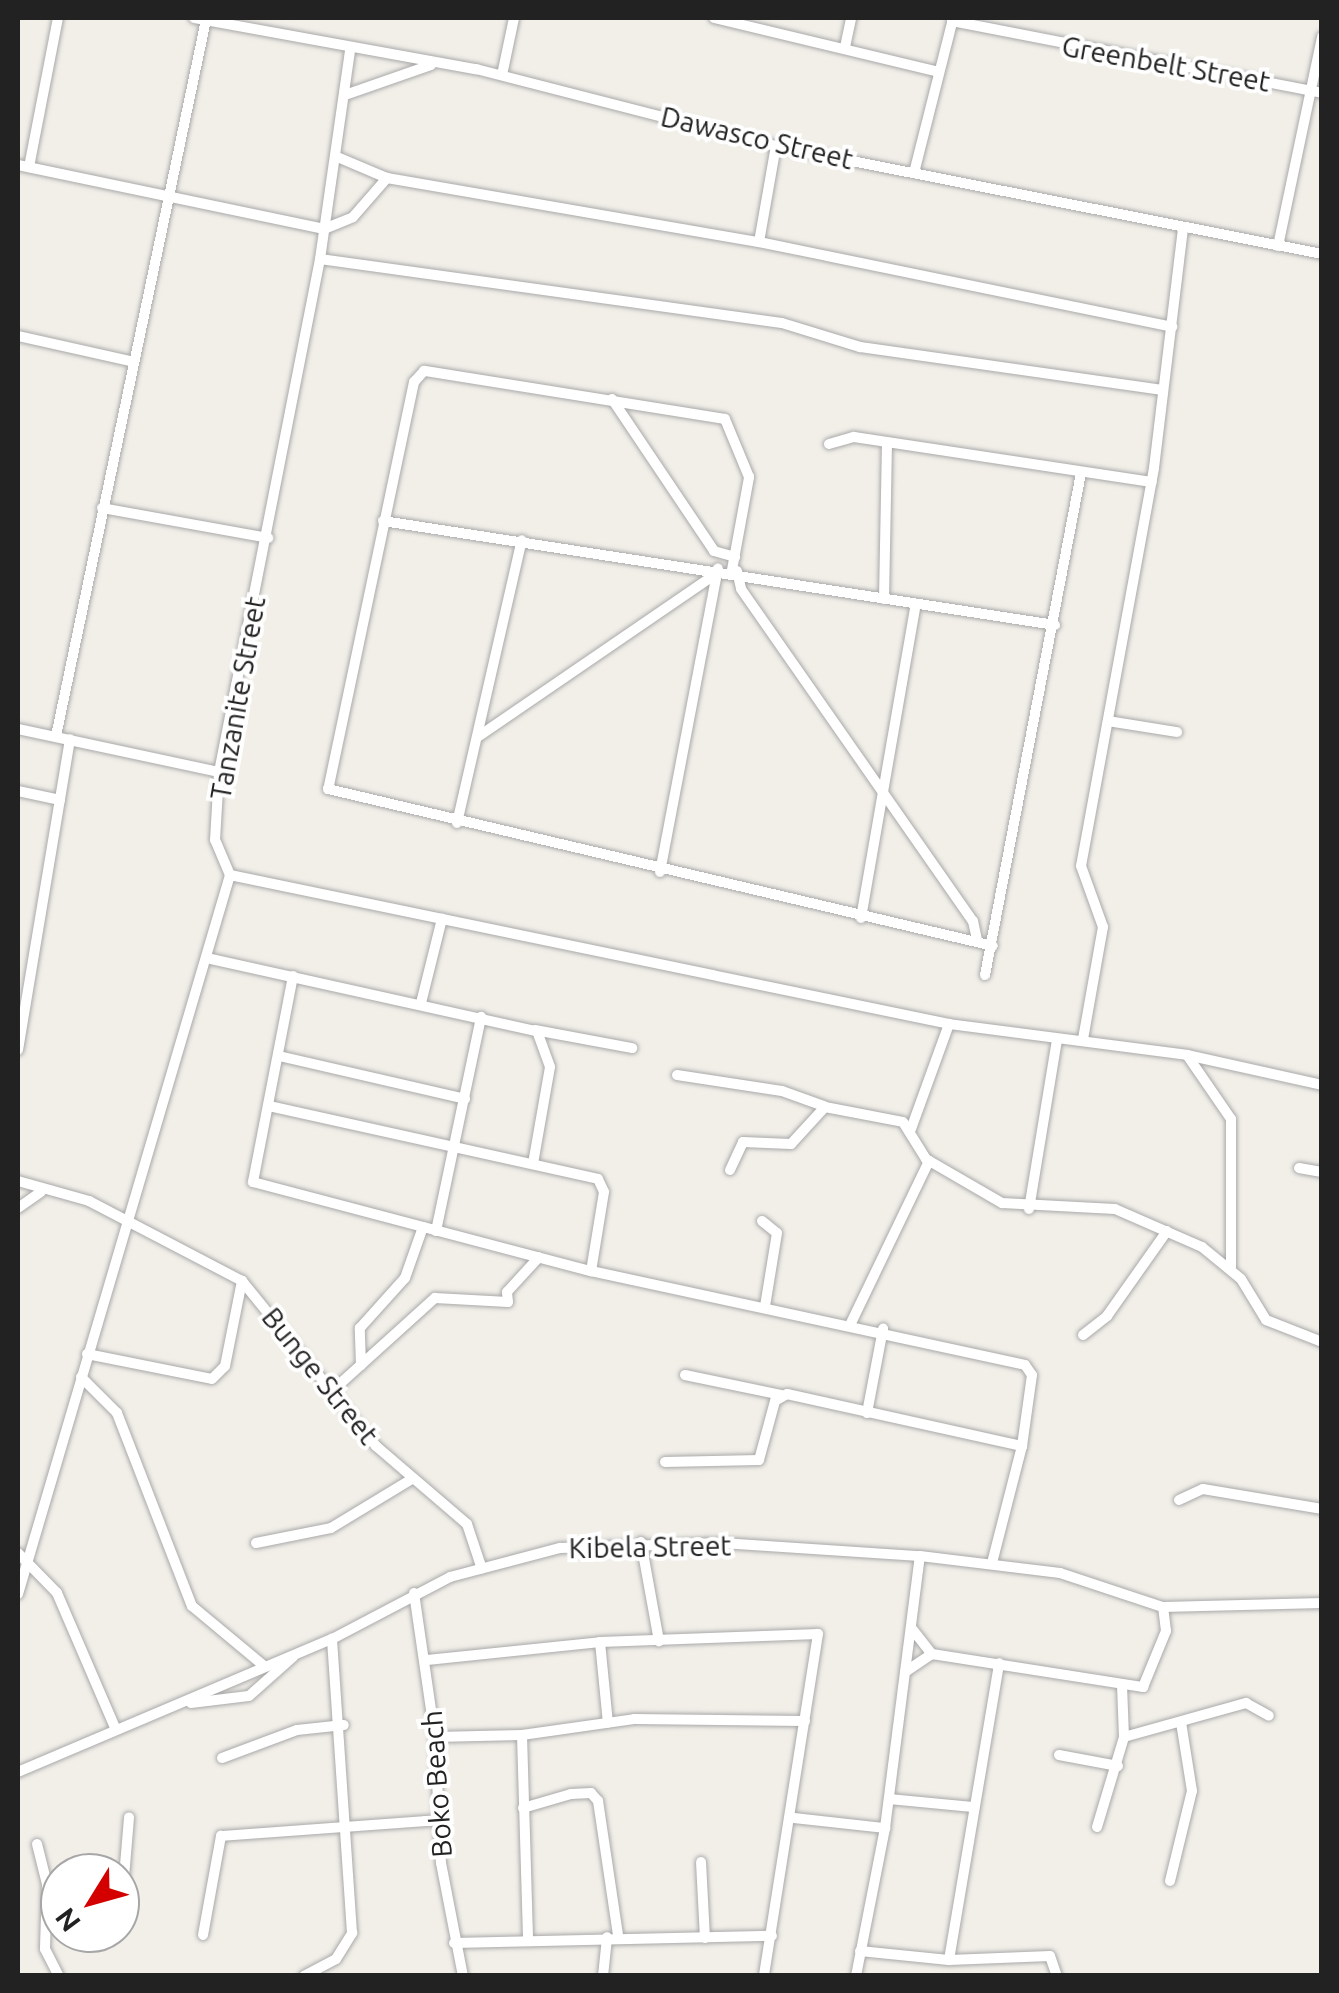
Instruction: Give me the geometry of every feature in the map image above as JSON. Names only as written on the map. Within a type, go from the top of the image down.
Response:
[{"type":"street","points":[[58,18],[24,166],[324,229],[352,217],[387,178]]},
{"type":"street","points":[[502,76],[514,18]]},
{"type":"street","points":[[714,18],[754,24],[940,72]]},
{"type":"street","points":[[845,46],[852,18]]},
{"type":"street","points":[[56,736],[200,19]]},
{"type":"street","name":"Dawasco Street","points":[[200,19],[502,76],[776,146],[1183,230],[1322,254]]},
{"type":"street","points":[[914,173],[953,20]]},
{"type":"street","name":"Greenbelt Street","points":[[953,20],[1316,91]]},
{"type":"street","points":[[1278,246],[1316,91],[1322,37]]},
{"type":"street","name":"Tanzanite Street","points":[[18,1594],[21,1555],[81,1377],[122,1220],[211,959],[230,876],[215,840],[220,772],[320,259],[350,50]]},
{"type":"street","points":[[345,95],[436,63]]},
{"type":"street","points":[[759,242],[776,146]]},
{"type":"street","points":[[335,156],[387,178],[759,242],[1172,327]]},
{"type":"street","points":[[1083,1040],[1104,927],[1081,866],[1152,482],[1183,230]]},
{"type":"street","points":[[320,259],[782,322],[879,350],[1163,390]]},
{"type":"street","points":[[18,336],[130,361]]},
{"type":"street","points":[[977,940],[973,921],[741,590],[735,557],[749,477],[731,427],[717,414],[424,371],[414,382],[328,789],[660,872],[993,946]]},
{"type":"street","points":[[612,398],[714,552],[735,557]]},
{"type":"street","points":[[830,444],[887,442],[1152,482]]},
{"type":"street","points":[[884,599],[887,442]]},
{"type":"street","points":[[986,975],[1081,474]]},
{"type":"street","points":[[102,508],[268,538]]},
{"type":"street","points":[[383,521],[717,571],[735,570],[884,599],[1054,625]]},
{"type":"street","points":[[457,823],[522,540]]},
{"type":"street","points":[[479,736],[717,571]]},
{"type":"street","points":[[660,872],[717,571]]},
{"type":"street","points":[[861,918],[916,604]]},
{"type":"street","points":[[1108,721],[1177,732]]},
{"type":"street","points":[[18,729],[220,772]]},
{"type":"street","points":[[18,1050],[70,739]]},
{"type":"street","points":[[18,792],[60,800]]},
{"type":"street","points":[[230,876],[949,1024],[1187,1056],[1322,1085]]},
{"type":"street","points":[[421,1004],[442,919]]},
{"type":"street","points":[[211,959],[632,1048]]},
{"type":"street","points":[[293,976],[253,1182],[591,1271],[883,1330],[1029,1368],[1022,1446],[992,1563]]},
{"type":"street","points":[[436,1231],[481,1017]]},
{"type":"street","points":[[911,1129],[949,1024]]},
{"type":"street","points":[[530,1029],[545,1040],[550,1068],[532,1163]]},
{"type":"street","points":[[1029,1209],[1058,1040]]},
{"type":"street","points":[[279,1056],[465,1099]]},
{"type":"street","points":[[1187,1056],[1230,1119],[1231,1268]]},
{"type":"street","points":[[677,1075],[782,1091],[911,1129],[929,1161],[1002,1203],[1029,1209],[1115,1209],[1167,1231],[1231,1268],[1266,1320],[1322,1342]]},
{"type":"street","points":[[269,1106],[532,1163],[602,1184],[591,1271]]},
{"type":"street","points":[[730,1170],[743,1142],[791,1144],[825,1106]]},
{"type":"street","points":[[851,1323],[929,1161]]},
{"type":"street","points":[[1299,1168],[1322,1172]]},
{"type":"street","points":[[18,1181],[41,1192],[79,1198],[122,1220]]},
{"type":"street","points":[[18,1208],[41,1192]]},
{"type":"street","name":"Bunge Street","points":[[122,1220],[242,1281],[332,1391],[412,1478],[467,1524],[482,1569]]},
{"type":"street","points":[[762,1221],[777,1233],[765,1306]]},
{"type":"street","points":[[361,1364],[360,1328],[406,1278],[423,1227]]},
{"type":"street","points":[[1083,1335],[1104,1321],[1167,1231]]},
{"type":"street","points":[[332,1391],[435,1298],[508,1302],[507,1292],[538,1257]]},
{"type":"street","points":[[87,1354],[218,1376],[242,1281]]},
{"type":"street","points":[[868,1412],[883,1330]]},
{"type":"street","points":[[685,1375],[1022,1446]]},
{"type":"street","points":[[81,1377],[116,1414],[192,1606],[264,1666]]},
{"type":"street","points":[[665,1462],[759,1460],[782,1395]]},
{"type":"street","points":[[256,1543],[331,1528],[412,1478]]},
{"type":"street","points":[[1179,1500],[1203,1490],[1322,1509]]},
{"type":"street","points":[[641,1542],[658,1641]]},
{"type":"street","name":"Kibela Street","points":[[18,1772],[332,1639],[414,1593],[560,1548],[641,1542],[920,1556],[1060,1573],[1163,1607],[1322,1603]]},
{"type":"street","points":[[21,1555],[57,1593],[116,1730]]},
{"type":"street","points":[[856,1976],[885,1828],[920,1556]]},
{"type":"street","name":"Boko Beach","points":[[414,1593],[427,1660],[438,1820],[462,1976]]},
{"type":"street","points":[[903,1673],[932,1654],[1122,1686],[1151,1681],[1166,1631],[1163,1607]]},
{"type":"street","points":[[913,1630],[932,1654]]},
{"type":"street","points":[[427,1660],[600,1642],[818,1634],[794,1818],[764,1976]]},
{"type":"street","points":[[304,1976],[336,1959],[352,1933],[344,1725],[332,1639]]},
{"type":"street","points":[[600,1642],[608,1723]]},
{"type":"street","points":[[182,1704],[250,1696],[297,1653]]},
{"type":"street","points":[[949,1960],[968,1884],[974,1807],[999,1663]]},
{"type":"street","points":[[1097,1827],[1124,1737],[1122,1686]]},
{"type":"street","points":[[1124,1737],[1246,1703],[1269,1716]]},
{"type":"street","points":[[435,1737],[522,1735],[608,1723],[805,1721]]},
{"type":"street","points":[[1170,1882],[1192,1790],[1181,1722]]},
{"type":"street","points":[[222,1758],[297,1730],[344,1725]]},
{"type":"street","points":[[522,1735],[528,1938]]},
{"type":"street","points":[[1059,1755],[1118,1766]]},
{"type":"street","points":[[523,1808],[571,1794],[591,1793],[598,1801],[613,1936],[602,1976]]},
{"type":"street","points":[[889,1799],[974,1807]]},
{"type":"street","points":[[126,1853],[129,1816]]},
{"type":"street","points":[[794,1818],[885,1828]]},
{"type":"street","points":[[203,1936],[220,1836],[349,1832],[438,1820]]},
{"type":"street","points":[[37,1844],[40,1856]]},
{"type":"street","points":[[701,1862],[705,1938]]},
{"type":"street","points":[[454,1942],[772,1936]]},
{"type":"street","points":[[860,1951],[949,1960],[1050,1956],[1057,1976]]},
{"type":"street","points":[[336,1959],[339,1976]]}]
